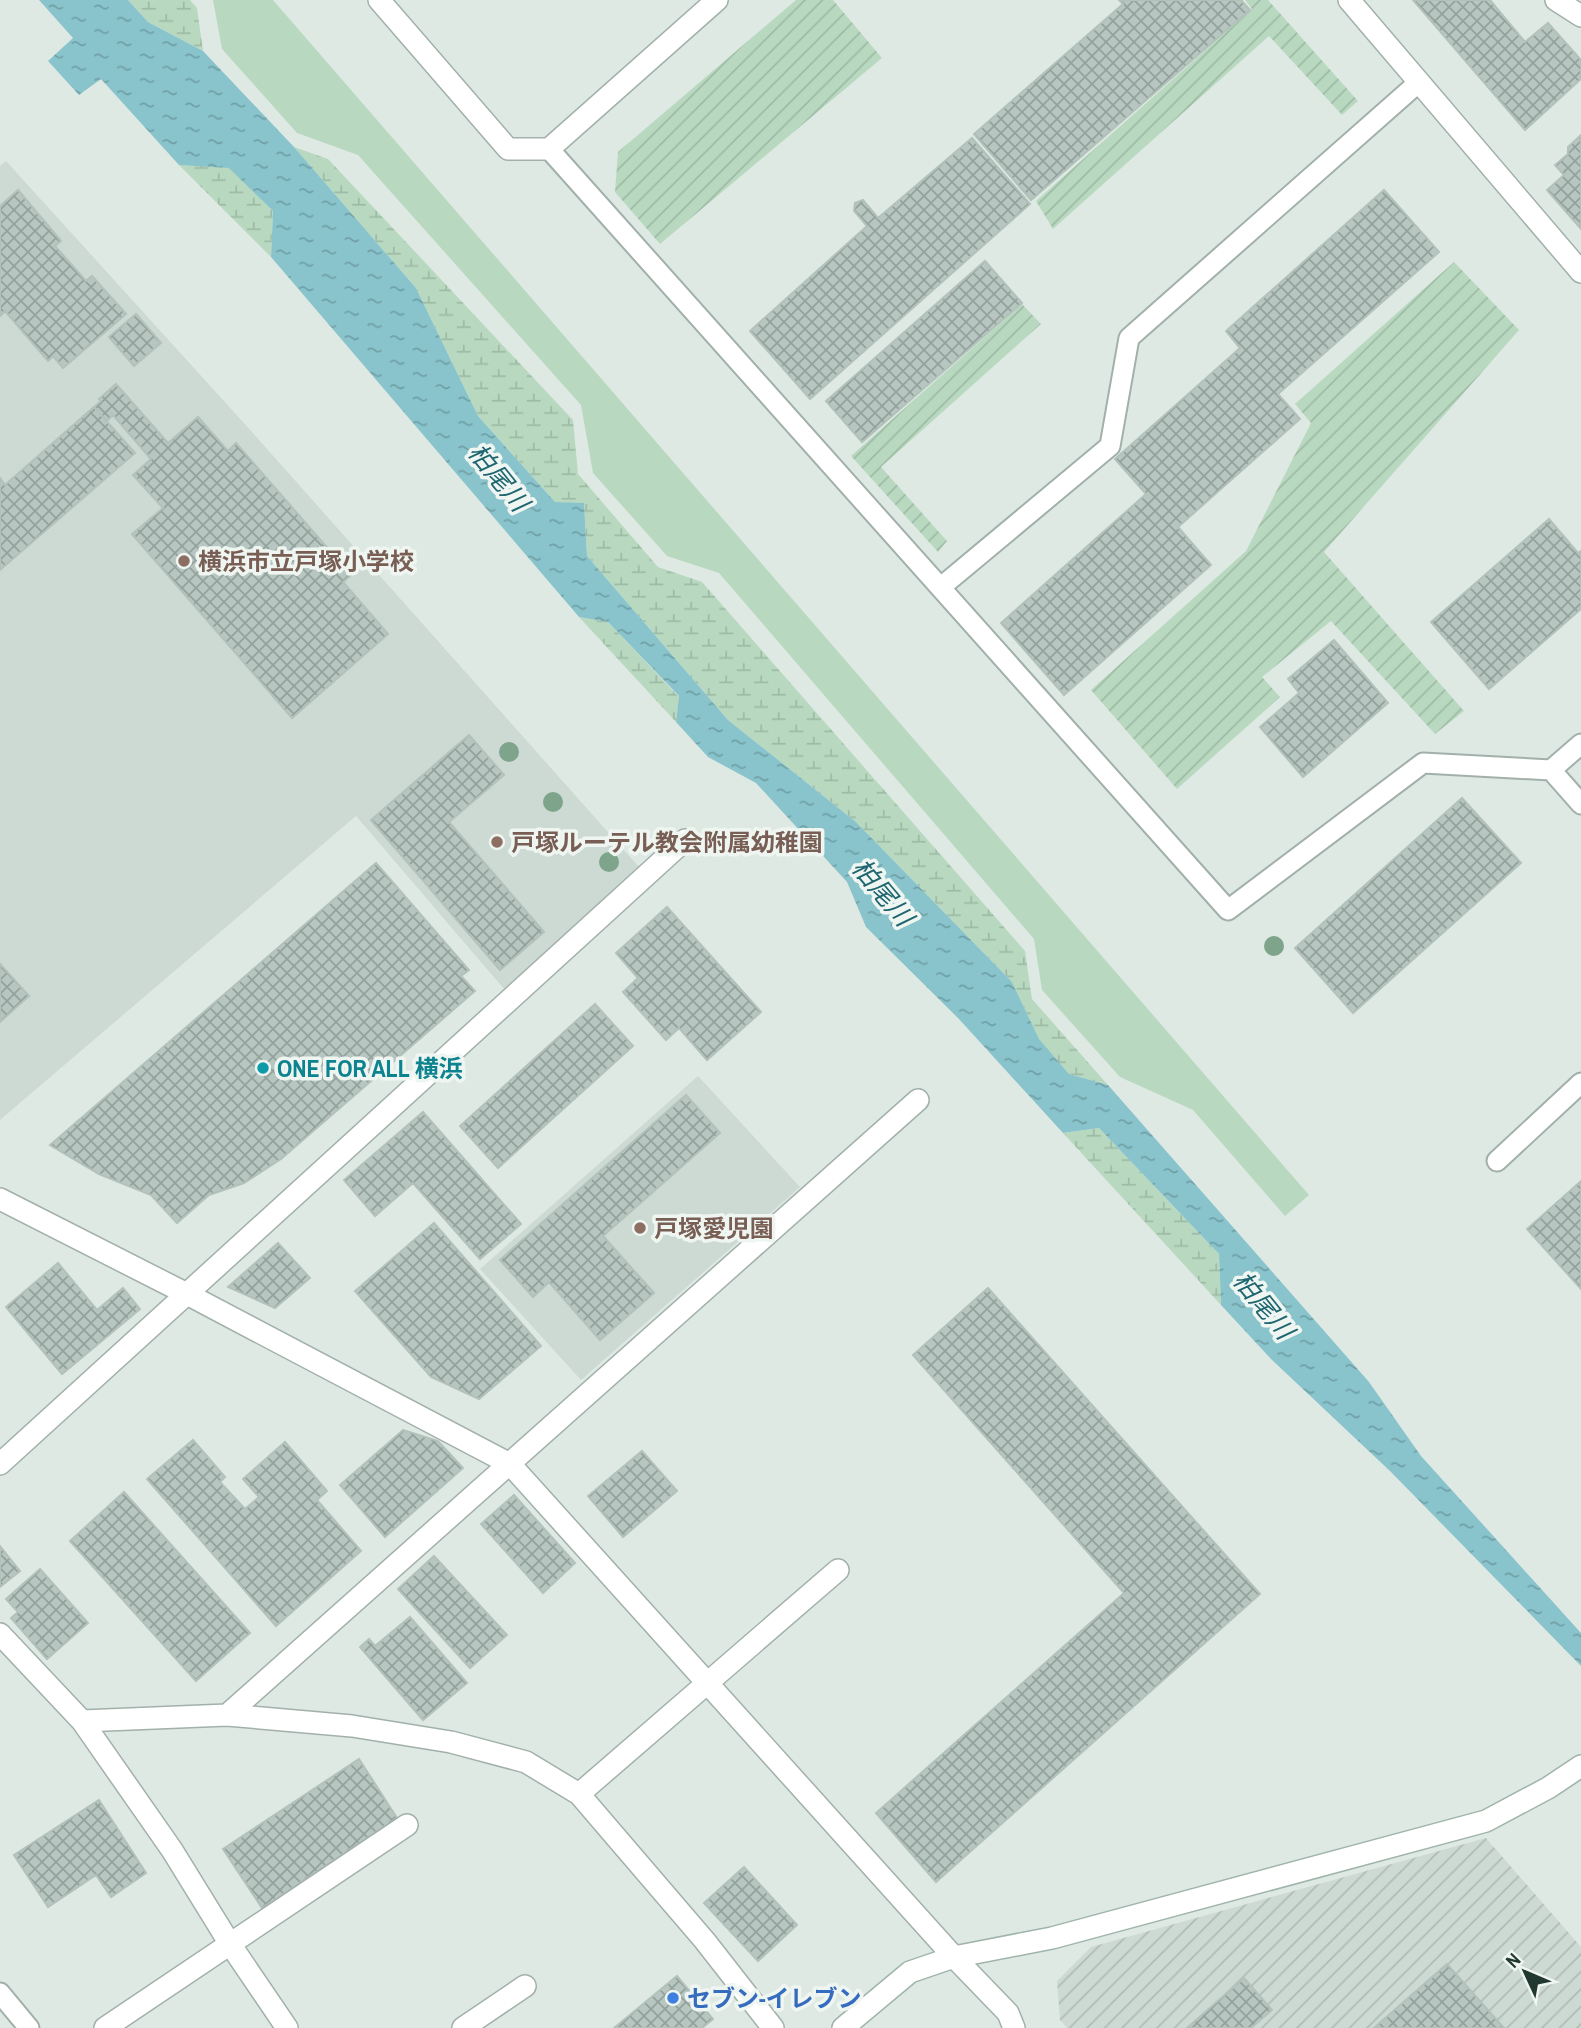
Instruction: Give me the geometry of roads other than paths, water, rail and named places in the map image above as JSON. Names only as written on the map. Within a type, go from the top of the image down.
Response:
[{"type":"street","points":[[379,0],[508,149],[549,149],[718,0]]},
{"type":"street","points":[[1349,0],[1581,272]]},
{"type":"street","points":[[1556,0],[1581,16]]},
{"type":"street","points":[[0,1464],[685,840]]},
{"type":"street","points":[[227,1715],[918,1100]]},
{"type":"street","points":[[0,1199],[510,1464],[954,1957],[1008,2012],[1014,2028]]},
{"type":"street","points":[[579,1794],[838,1570]]},
{"type":"street","points":[[0,1634],[82,1721],[172,1850],[230,1944],[287,2028]]},
{"type":"street","points":[[82,1721],[227,1715],[352,1726],[452,1742],[526,1762],[579,1794],[705,1941],[773,2028]]},
{"type":"street","points":[[843,2028],[910,1972],[954,1957],[1052,1938],[1486,1821],[1548,1788],[1581,1766]]},
{"type":"street","points":[[105,2028],[407,1825]]},
{"type":"street","points":[[463,2028],[525,1986]]},
{"type":"lane","points":[[941,587],[1110,446],[1129,338],[1419,82]]},
{"type":"lane","points":[[549,149],[1228,910],[1423,762],[1551,770],[1581,744]]},
{"type":"lane","points":[[1551,770],[1581,804]]},
{"type":"lane","points":[[1497,1161],[1581,1083]]},
{"type":"lane","points":[[0,1993],[29,2028]]},
{"type":"water","name":"柏尾川","points":[[39,0],[128,0],[148,22],[203,51],[294,147],[416,288],[478,416],[555,502],[584,503],[587,556],[728,720],[856,822],[1012,982],[1039,1039],[1069,1074],[1108,1085],[1369,1382],[1421,1456],[1581,1633],[1581,1666],[1391,1472],[1271,1359],[1221,1305],[1219,1254],[1099,1128],[1063,1133],[958,1018],[866,927],[847,882],[756,783],[708,757],[676,722],[679,696],[608,622],[579,617],[271,257],[273,211],[229,168],[179,165],[101,79],[79,95],[48,61],[73,38]]},
{"type":"place","name":"横浜市立戸塚小学校","points":[[184,561]]},
{"type":"place","name":"戸塚ルーテル教会附属幼稚園","points":[[497,842]]},
{"type":"place","name":"ONE FOR ALL 横浜","points":[[263,1068]]},
{"type":"place","name":"戸塚愛児園","points":[[640,1228]]},
{"type":"place","name":"セブン-イレブン","points":[[673,1998]]}]
